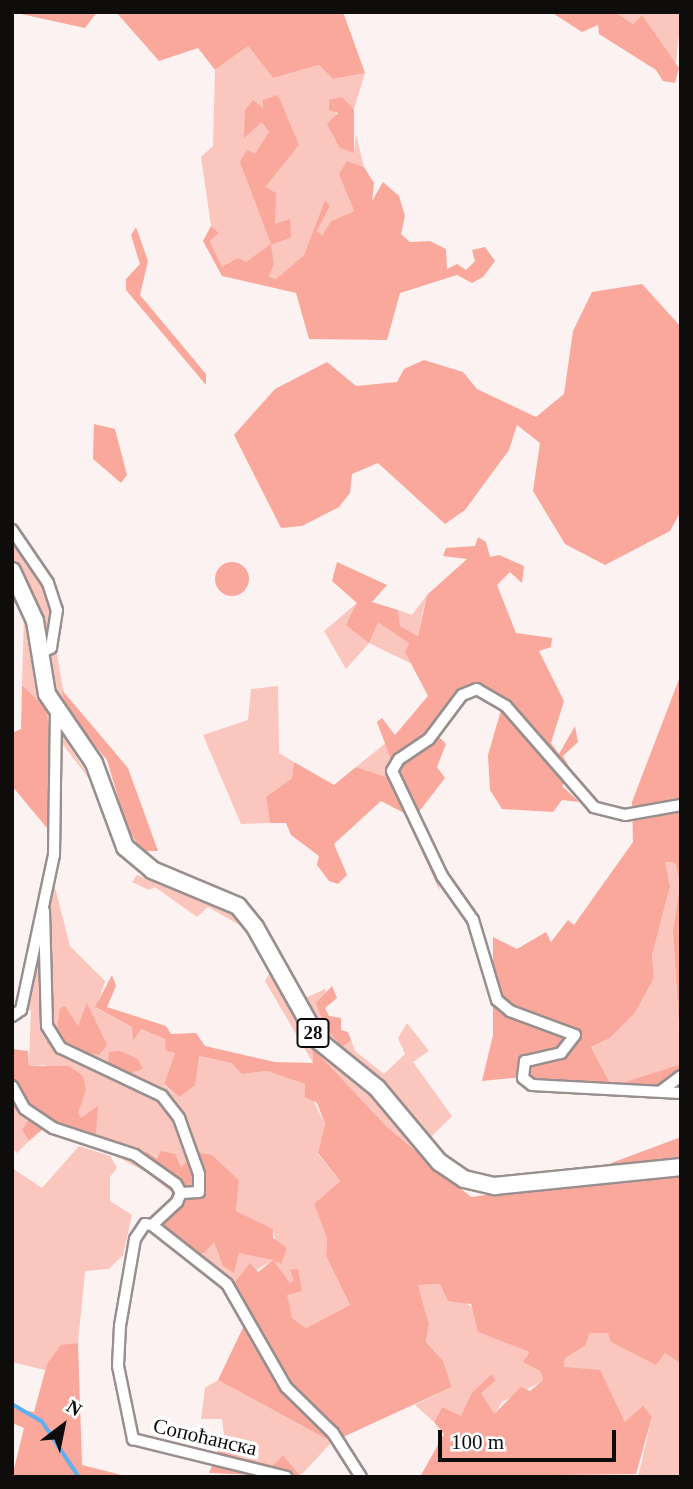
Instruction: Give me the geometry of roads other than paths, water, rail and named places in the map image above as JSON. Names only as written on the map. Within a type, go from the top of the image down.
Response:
[{"type":"main road","name":"28","points":[[12,571],[35,621],[44,685],[56,712],[89,754],[113,824],[134,858],[237,906],[255,927],[318,1041],[377,1087],[454,1173],[482,1185],[514,1186],[681,1167]]},
{"type":"street","points":[[12,530],[48,583],[57,610],[55,639],[51,648],[40,653]]},
{"type":"street","points":[[681,805],[625,816],[594,807],[506,706],[477,689],[462,695],[429,739],[399,759],[392,771],[442,876],[473,920],[497,1000],[510,1011],[575,1035],[561,1053],[525,1061],[523,1078],[532,1085],[681,1093]]},
{"type":"street","points":[[12,1016],[21,1010],[54,855],[56,712]]},
{"type":"street","points":[[12,1086],[25,1109],[53,1128],[135,1155],[181,1193],[199,1192],[200,1174],[179,1118],[162,1096],[61,1048],[47,1026],[44,911]]},
{"type":"street","points":[[660,1091],[681,1076]]},
{"type":"street","points":[[181,1193],[152,1225],[228,1284],[286,1387],[333,1433],[361,1477]]},
{"type":"street","name":"Сопоћанска","points":[[152,1225],[145,1224],[135,1239],[120,1326],[118,1366],[133,1439],[286,1477]]},
{"type":"waterway","points":[[12,1404],[42,1421],[79,1477]]}]
